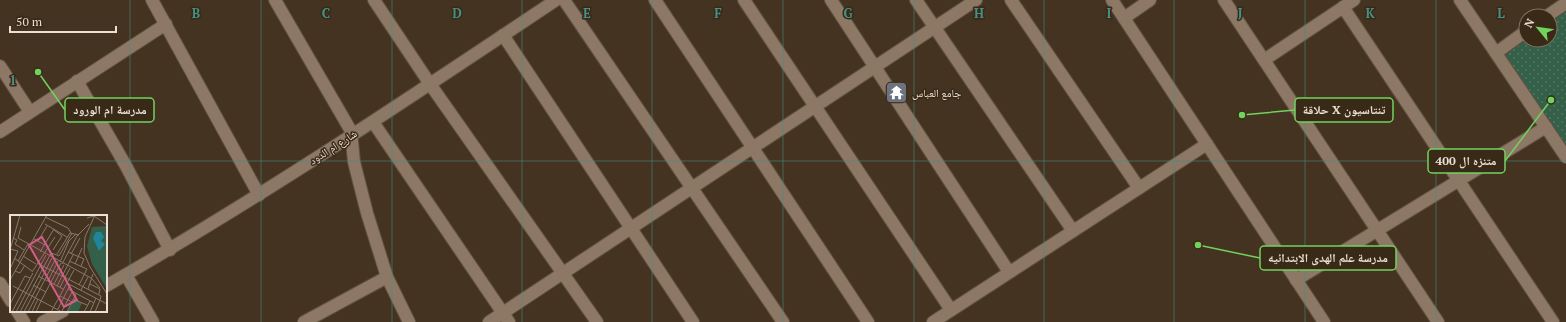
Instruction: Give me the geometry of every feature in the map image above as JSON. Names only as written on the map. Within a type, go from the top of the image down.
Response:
[{"type":"street","points":[[152,0],[259,195]]},
{"type":"street","points":[[275,0],[346,122],[352,136],[354,162],[367,212],[387,277],[409,322]]},
{"type":"street","points":[[374,0],[430,84],[597,322]]},
{"type":"street","name":"شارع ام الدود","points":[[107,285],[170,250],[352,136],[556,0]]},
{"type":"street","points":[[564,0],[783,322]]},
{"type":"street","points":[[655,0],[868,322]]},
{"type":"street","points":[[744,0],[950,315]]},
{"type":"street","points":[[831,0],[1009,272]]},
{"type":"street","points":[[916,0],[1073,231]]},
{"type":"street","points":[[489,322],[506,317],[563,273],[976,0]]},
{"type":"street","points":[[1012,0],[1139,188]]},
{"type":"street","points":[[1112,0],[1324,322]]},
{"type":"street","points":[[1124,18],[1150,0]]},
{"type":"street","points":[[1224,0],[1438,322]]},
{"type":"street","points":[[1264,60],[1354,0]]},
{"type":"street","points":[[1460,0],[1566,158]]},
{"type":"street","points":[[1343,7],[1552,322]]},
{"type":"street","points":[[0,132],[166,24]]},
{"type":"street","points":[[503,35],[693,322]]},
{"type":"street","points":[[1496,53],[1518,37]]},
{"type":"street","points":[[0,66],[30,112]]},
{"type":"street","points":[[77,81],[126,166],[170,250]]},
{"type":"street","points":[[373,122],[506,317]]},
{"type":"street","points":[[1296,280],[1546,127]]},
{"type":"street","points":[[933,322],[950,315],[1009,272],[1207,144]]},
{"type":"street","points":[[126,274],[153,322]]},
{"type":"street","points":[[304,322],[387,277]]},
{"type":"street","points":[[0,283],[10,299]]},
{"type":"street","points":[[18,312],[24,322]]},
{"type":"street","points":[[43,322],[61,312]]},
{"type":"green space","points":[[1566,11],[1566,146],[1505,55],[1518,46],[1518,48],[1558,48],[1558,17]]},
{"type":"place","name":"مدرسة ام الورود","points":[[38,72]]},
{"type":"place","name":"جامع العباس","points":[[897,93]]},
{"type":"place","name":"متنزه ال 400","points":[[1551,100]]},
{"type":"place","name":"حلاقة X تنتاسيون","points":[[1242,115]]},
{"type":"place","name":"مدرسة علم الهدى الابتدائيه","points":[[1198,245]]}]
